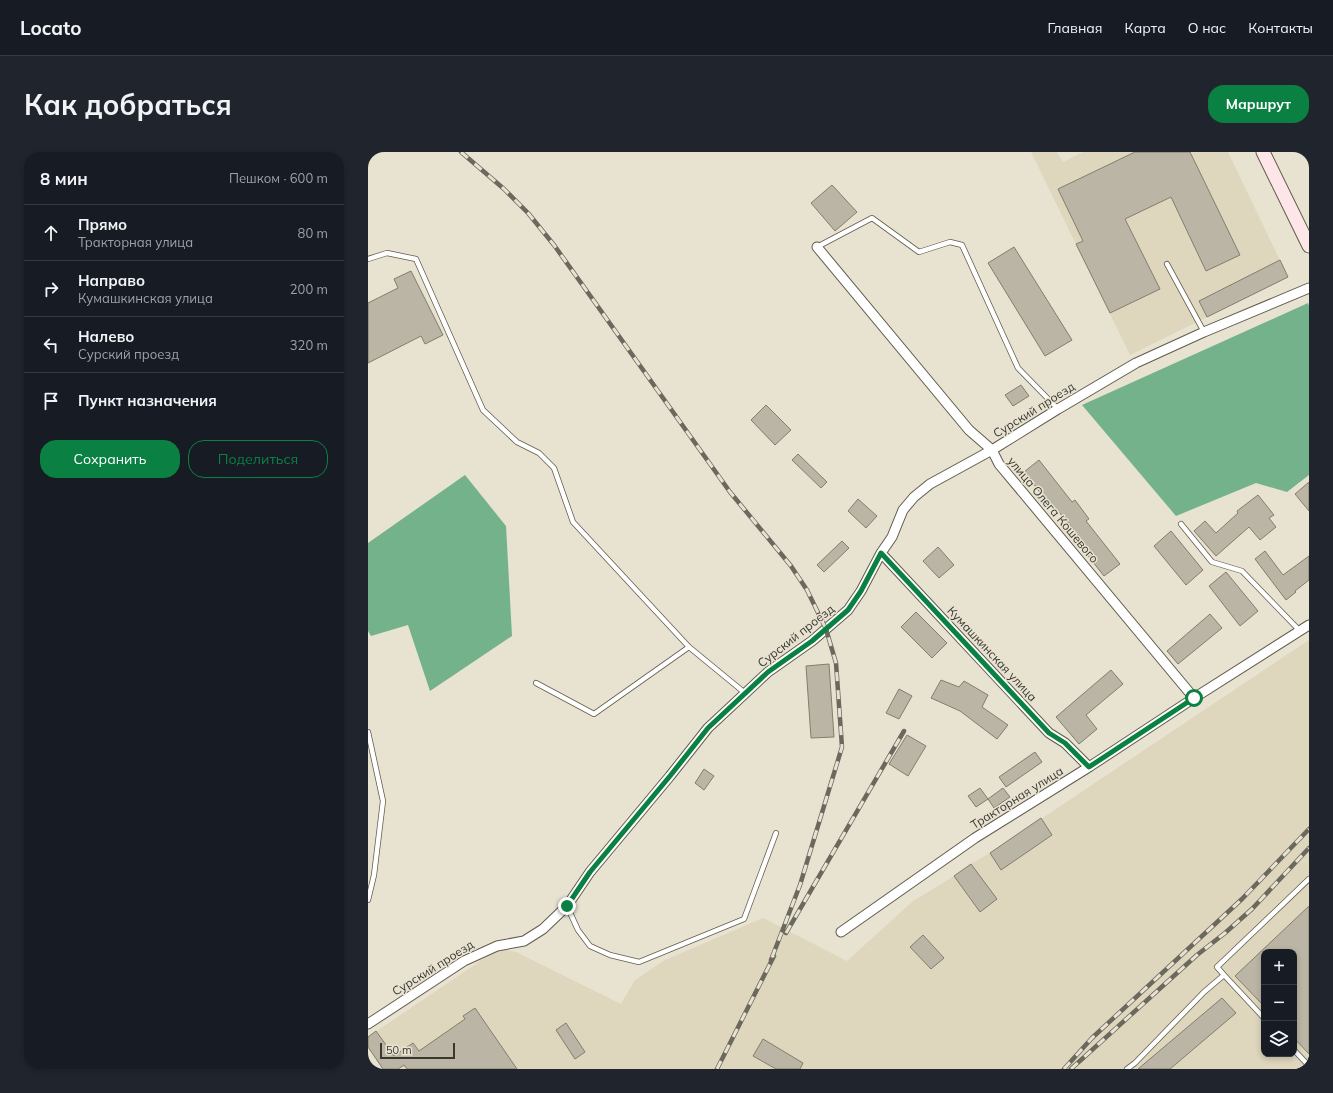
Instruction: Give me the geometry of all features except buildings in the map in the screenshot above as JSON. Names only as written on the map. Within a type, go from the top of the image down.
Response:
[{"type":"main road","points":[[1263,152],[1309,246]]},
{"type":"street","name":"улица Олега Кошевого","points":[[817,247],[969,430],[992,450],[999,464],[1194,698]]},
{"type":"street","name":"Сурский проезд","points":[[368,1024],[464,961],[497,946],[524,942],[543,929],[567,906],[590,872],[708,728],[768,672],[812,641],[848,610],[861,591],[881,553],[892,537],[903,510],[914,497],[930,484],[992,450],[1136,363],[1204,332],[1309,288]]},
{"type":"street","name":"Кумашкинская улица","points":[[881,553],[1049,733],[1065,743],[1089,767]]},
{"type":"street","name":"Тракторная улица","points":[[841,932],[976,838],[1309,625]]},
{"type":"lane","points":[[817,247],[872,218],[919,252],[950,242],[962,245],[1018,368],[1058,409]]},
{"type":"lane","points":[[368,259],[387,253],[416,258],[483,410],[517,442],[539,454],[554,468],[573,522],[689,647],[744,693]]},
{"type":"lane","points":[[1167,264],[1204,332]]},
{"type":"lane","points":[[1181,524],[1212,562],[1242,570],[1300,630]]},
{"type":"lane","points":[[536,683],[594,714],[689,647]]},
{"type":"lane","points":[[368,732],[384,801],[374,875],[368,900]]},
{"type":"lane","points":[[567,906],[578,930],[590,946],[610,955],[639,962],[744,919],[776,833]]},
{"type":"lane","points":[[1261,1015],[1216,967],[1309,879]]},
{"type":"lane","points":[[1127,1069],[1136,1063],[1204,992],[1224,975]]},
{"type":"lane","points":[[1297,1053],[1309,1066]]},
{"type":"shaded area","points":[[1031,152],[1057,152],[1063,162],[1083,152],[1228,152],[1288,277],[1130,355]]},
{"type":"shaded area","points":[[1309,640],[1309,1069],[383,1069],[368,1037],[495,951],[506,950],[516,952],[621,1004],[635,980],[665,960],[763,918],[847,961],[912,902],[990,853]]},
{"type":"green space","points":[[1308,303],[1309,475],[1287,492],[1256,483],[1176,516],[1082,405]]},
{"type":"green space","points":[[465,475],[506,526],[512,636],[430,691],[408,625],[371,636],[368,631],[368,543]]},
{"type":"railway","points":[[461,152],[504,189],[528,213],[554,245],[730,492],[791,566],[807,590],[826,629],[836,663],[842,747],[800,885],[771,960]]},
{"type":"railway","points":[[786,933],[904,731]]},
{"type":"railway","points":[[1064,1069],[1092,1038],[1242,899],[1309,829]]},
{"type":"railway","points":[[1071,1069],[1197,955],[1252,909],[1309,848]]},
{"type":"railway","points":[[717,1069],[774,956]]},
{"type":"route","points":[[567,906],[590,872],[708,728],[768,672],[812,641],[848,610],[861,591],[881,553],[1049,733],[1065,743],[1089,767],[1194,698]]}]
